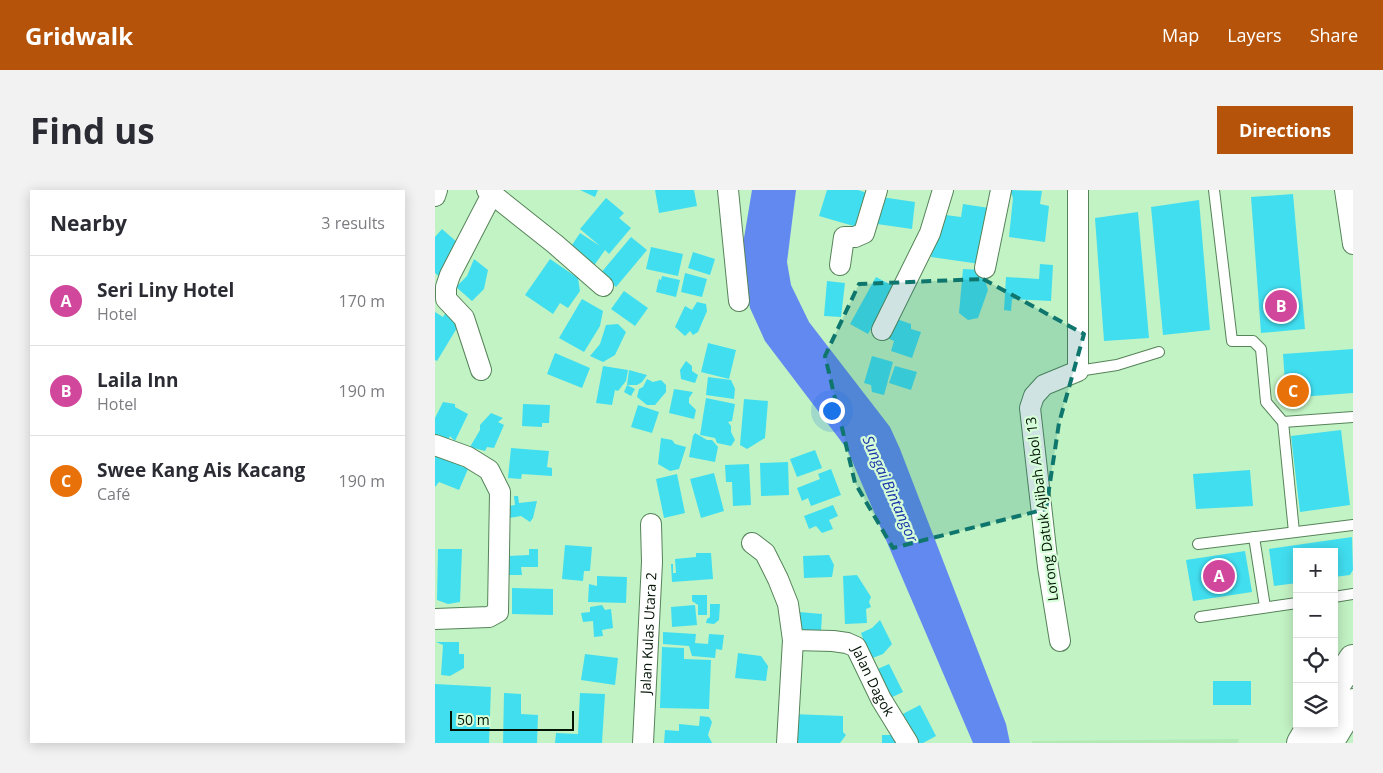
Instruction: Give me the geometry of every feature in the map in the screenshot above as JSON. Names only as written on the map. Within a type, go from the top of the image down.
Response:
[{"type":"main road","points":[[1337,683],[1353,659]]},
{"type":"main road","points":[[1301,743],[1310,728]]},
{"type":"street","points":[[435,196],[437,190]]},
{"type":"street","points":[[728,190],[739,301]]},
{"type":"street","points":[[840,265],[844,237],[855,237],[864,233],[877,190]]},
{"type":"street","points":[[882,330],[929,233],[943,190]]},
{"type":"street","points":[[985,268],[1001,190]]},
{"type":"street","points":[[1345,190],[1353,244]]},
{"type":"street","points":[[481,370],[464,318],[447,299],[446,287],[490,192],[555,244],[603,286]]},
{"type":"street","points":[[1078,192],[1078,371]]},
{"type":"street","name":"Lorong Datuk Ajibah Abol 13","points":[[1060,641],[1048,567],[1031,408],[1033,396],[1044,385],[1078,371]]},
{"type":"street","points":[[435,445],[468,457],[489,470],[500,492],[498,612],[489,617],[435,619]]},
{"type":"street","name":"Jalan Kulas Utara 2","points":[[643,743],[652,562],[651,524]]},
{"type":"street","points":[[752,544],[765,553],[788,604],[793,640],[787,743]]},
{"type":"street","name":"Jalan Dagok","points":[[793,640],[833,641],[847,643],[856,647],[881,699],[908,743]]},
{"type":"lane","points":[[1214,190],[1232,341],[1253,341],[1261,349],[1266,402],[1283,422],[1294,532]]},
{"type":"lane","points":[[1078,371],[1117,365],[1159,352]]},
{"type":"lane","points":[[1283,422],[1353,417]]},
{"type":"lane","points":[[1198,544],[1353,525]]},
{"type":"lane","points":[[1254,537],[1265,607]]},
{"type":"lane","points":[[1338,596],[1353,594]]},
{"type":"lane","points":[[1199,617],[1293,603]]},
{"type":"highlighted area","points":[[983,279],[1084,334],[1059,423],[1046,509],[893,548],[855,483],[825,356],[859,284]]},
{"type":"shaded area","points":[[1239,739],[1238,743],[1032,743],[1032,741]]},
{"type":"water","name":"Sungai Bintangor","points":[[752,190],[796,190],[787,262],[791,285],[809,322],[890,427],[1006,724],[1010,743],[973,743],[847,449],[765,341],[750,308],[744,274],[744,238]]},
{"type":"building","points":[[580,190],[598,190],[595,197]]},
{"type":"building","points":[[655,190],[694,190],[697,206],[659,213]]},
{"type":"building","points":[[827,190],[858,190],[867,193],[857,227],[819,216]]},
{"type":"building","points":[[1010,190],[1042,191],[1040,204],[1049,206],[1045,242],[1009,237],[1013,198]]},
{"type":"building","points":[[1293,194],[1305,329],[1261,333],[1251,197]]},
{"type":"building","points":[[881,197],[915,202],[912,229],[877,224]]},
{"type":"building","points":[[606,198],[624,213],[619,218],[631,228],[609,254],[605,250],[593,267],[568,251],[580,233],[600,246],[580,229]]},
{"type":"building","points":[[1199,200],[1210,330],[1163,335],[1151,207]]},
{"type":"building","points":[[963,204],[989,208],[980,264],[931,257],[938,214],[961,217]]},
{"type":"building","points":[[1138,212],[1149,338],[1104,341],[1095,218]]},
{"type":"building","points":[[442,229],[466,250],[441,278],[435,273],[435,237]]},
{"type":"building","points":[[631,237],[647,250],[616,287],[600,274]]},
{"type":"building","points":[[651,247],[683,254],[678,276],[646,269]]},
{"type":"building","points":[[693,252],[715,259],[710,275],[688,268]]},
{"type":"building","points":[[474,259],[488,270],[484,289],[472,301],[456,287],[467,276]]},
{"type":"building","points":[[550,259],[578,278],[580,291],[568,308],[560,303],[553,314],[525,295]]},
{"type":"building","points":[[1040,264],[1053,265],[1051,301],[1012,299],[1011,311],[1004,310],[1006,277],[1039,279]]},
{"type":"building","points":[[963,269],[982,270],[988,290],[978,318],[968,320],[959,313]]},
{"type":"building","points":[[685,273],[707,279],[702,297],[681,292]]},
{"type":"building","points":[[662,276],[680,280],[676,297],[656,292],[659,279],[661,280]]},
{"type":"building","points":[[876,277],[895,287],[868,334],[850,324]]},
{"type":"building","points":[[827,281],[845,283],[841,317],[824,316]]},
{"type":"building","points":[[624,291],[648,308],[635,326],[611,309]]},
{"type":"building","points":[[582,299],[603,311],[600,326],[584,352],[559,338]]},
{"type":"building","points":[[697,302],[706,304],[707,311],[698,332],[693,335],[690,331],[685,336],[675,327],[685,306],[692,310]]},
{"type":"building","points":[[448,309],[463,318],[437,361],[435,360],[435,312],[443,317]]},
{"type":"building","points":[[894,318],[911,324],[911,329],[921,332],[912,358],[891,351],[894,341],[887,338]]},
{"type":"building","points":[[618,324],[626,332],[615,355],[603,362],[590,356],[600,344],[606,325]]},
{"type":"building","points":[[708,343],[736,350],[729,379],[701,372]]},
{"type":"building","points":[[1353,349],[1353,393],[1286,398],[1283,354]]},
{"type":"building","points":[[555,353],[590,368],[582,388],[547,374]]},
{"type":"building","points":[[872,356],[893,362],[884,395],[872,392],[871,385],[864,383]]},
{"type":"building","points":[[686,361],[692,366],[692,371],[698,375],[695,383],[681,379],[680,370]]},
{"type":"building","points":[[603,366],[628,370],[626,381],[618,391],[615,390],[612,405],[596,403]]},
{"type":"building","points":[[895,366],[917,372],[911,390],[889,383]]},
{"type":"building","points":[[629,370],[647,375],[637,385],[627,385]]},
{"type":"building","points":[[708,377],[731,380],[735,389],[734,399],[706,395]]},
{"type":"building","points":[[647,379],[653,382],[661,380],[666,385],[666,392],[655,405],[647,405],[637,397],[639,389],[643,387]]},
{"type":"building","points":[[627,385],[635,389],[631,396],[624,392]]},
{"type":"building","points":[[674,389],[693,392],[689,398],[689,403],[696,410],[694,419],[669,413]]},
{"type":"building","points":[[706,398],[735,404],[732,421],[728,422],[735,440],[731,446],[717,443],[715,438],[700,435]]},
{"type":"building","points":[[744,399],[768,401],[765,438],[747,449],[740,445]]},
{"type":"building","points":[[443,402],[455,404],[455,407],[468,414],[455,441],[450,436],[448,441],[435,439],[435,418]]},
{"type":"building","points":[[523,404],[550,405],[549,423],[542,423],[542,427],[522,426]]},
{"type":"building","points":[[638,405],[659,412],[652,433],[631,427]]},
{"type":"building","points":[[491,413],[503,418],[498,422],[504,425],[494,448],[487,447],[485,451],[470,447],[480,430],[480,425]]},
{"type":"building","points":[[1341,430],[1350,505],[1300,512],[1291,436]]},
{"type":"building","points":[[695,433],[707,440],[712,440],[718,447],[715,462],[689,457]]},
{"type":"building","points":[[661,438],[672,440],[675,444],[686,447],[679,469],[670,471],[658,464]]},
{"type":"building","points":[[511,448],[549,451],[547,467],[552,468],[552,476],[522,474],[521,479],[508,478]]},
{"type":"building","points":[[435,449],[464,460],[461,466],[468,469],[459,490],[439,482],[435,487]]},
{"type":"building","points":[[815,450],[822,468],[797,477],[790,459]]},
{"type":"building","points":[[788,462],[789,495],[761,496],[760,463]]},
{"type":"building","points":[[749,464],[751,505],[733,506],[732,482],[726,482],[725,465]]},
{"type":"building","points":[[831,469],[841,495],[811,506],[808,498],[802,501],[797,488],[820,479],[818,474]]},
{"type":"building","points":[[1250,470],[1253,506],[1196,509],[1193,474]]},
{"type":"building","points":[[714,473],[724,511],[701,518],[690,479]]},
{"type":"building","points":[[677,474],[685,513],[664,518],[656,479]]},
{"type":"building","points":[[514,496],[518,496],[519,503],[537,501],[533,518],[530,522],[521,516],[509,518],[508,506],[515,505]]},
{"type":"building","points":[[833,505],[838,516],[829,520],[833,529],[822,533],[816,526],[809,529],[804,516]]},
{"type":"building","points":[[1352,537],[1353,570],[1350,575],[1338,576],[1338,548],[1293,548],[1293,584],[1274,586],[1269,549]]},
{"type":"building","points":[[565,545],[592,547],[590,571],[584,571],[583,581],[562,579]]},
{"type":"building","points":[[438,549],[462,549],[460,602],[448,604],[437,600]]},
{"type":"building","points":[[529,549],[538,549],[538,567],[521,567],[522,575],[508,575],[507,556],[529,555]]},
{"type":"building","points":[[1245,551],[1252,592],[1193,601],[1186,560]]},
{"type":"building","points":[[696,553],[711,553],[713,579],[672,582],[671,564],[673,564],[673,573],[676,573],[675,559],[696,557]]},
{"type":"building","points":[[829,555],[834,565],[832,577],[804,578],[803,556]]},
{"type":"building","points":[[857,575],[871,597],[869,602],[871,607],[866,609],[867,623],[845,624],[843,576]]},
{"type":"building","points":[[597,576],[627,577],[626,603],[588,602],[589,584],[597,586]]},
{"type":"building","points":[[512,588],[553,589],[553,615],[512,614]]},
{"type":"building","points":[[692,595],[707,595],[707,615],[698,615],[698,605],[692,601]]},
{"type":"building","points":[[710,604],[720,604],[719,620],[714,624],[706,623],[710,617]]},
{"type":"building","points":[[602,605],[605,610],[611,609],[613,628],[602,630],[603,636],[594,637],[593,621],[583,622],[581,613],[590,612],[590,607]]},
{"type":"building","points":[[695,605],[697,625],[672,627],[671,607]]},
{"type":"building","points":[[799,612],[822,614],[820,649],[797,648]]},
{"type":"building","points":[[880,620],[892,644],[883,654],[870,659],[861,633],[872,628]]},
{"type":"building","points":[[663,632],[696,634],[695,643],[708,644],[709,634],[724,635],[722,650],[716,649],[715,658],[692,656],[689,646],[663,644]]},
{"type":"building","points":[[436,642],[459,642],[459,654],[464,654],[464,668],[450,676],[441,675],[443,645]]},
{"type":"building","points":[[662,647],[684,648],[684,659],[711,660],[709,709],[660,708]]},
{"type":"building","points":[[738,653],[761,656],[768,666],[766,681],[735,678]]},
{"type":"building","points":[[585,654],[618,658],[615,685],[581,680]]},
{"type":"building","points":[[889,664],[903,692],[886,700],[873,671]]},
{"type":"building","points":[[1213,681],[1251,681],[1251,705],[1213,705]]},
{"type":"building","points":[[435,684],[491,687],[489,743],[435,743]]},
{"type":"building","points":[[504,693],[521,694],[521,714],[538,715],[537,743],[503,743]]},
{"type":"building","points":[[580,693],[605,694],[602,743],[555,743],[556,733],[578,734]]},
{"type":"building","points":[[920,705],[936,736],[923,743],[911,743],[897,717]]},
{"type":"building","points":[[792,714],[843,716],[843,732],[846,735],[840,743],[791,743]]},
{"type":"building","points":[[700,716],[709,717],[712,722],[708,735],[712,743],[664,743],[665,730],[679,731],[679,724],[699,726]]},
{"type":"building","points":[[882,735],[897,735],[896,743],[882,743]]},
{"type":"place","name":"Laila Inn","points":[[1281,306]]},
{"type":"place","name":"Swee Kang Ais Kacang","points":[[1293,391]]},
{"type":"place","name":"Seri Liny Hotel","points":[[1219,576]]}]
